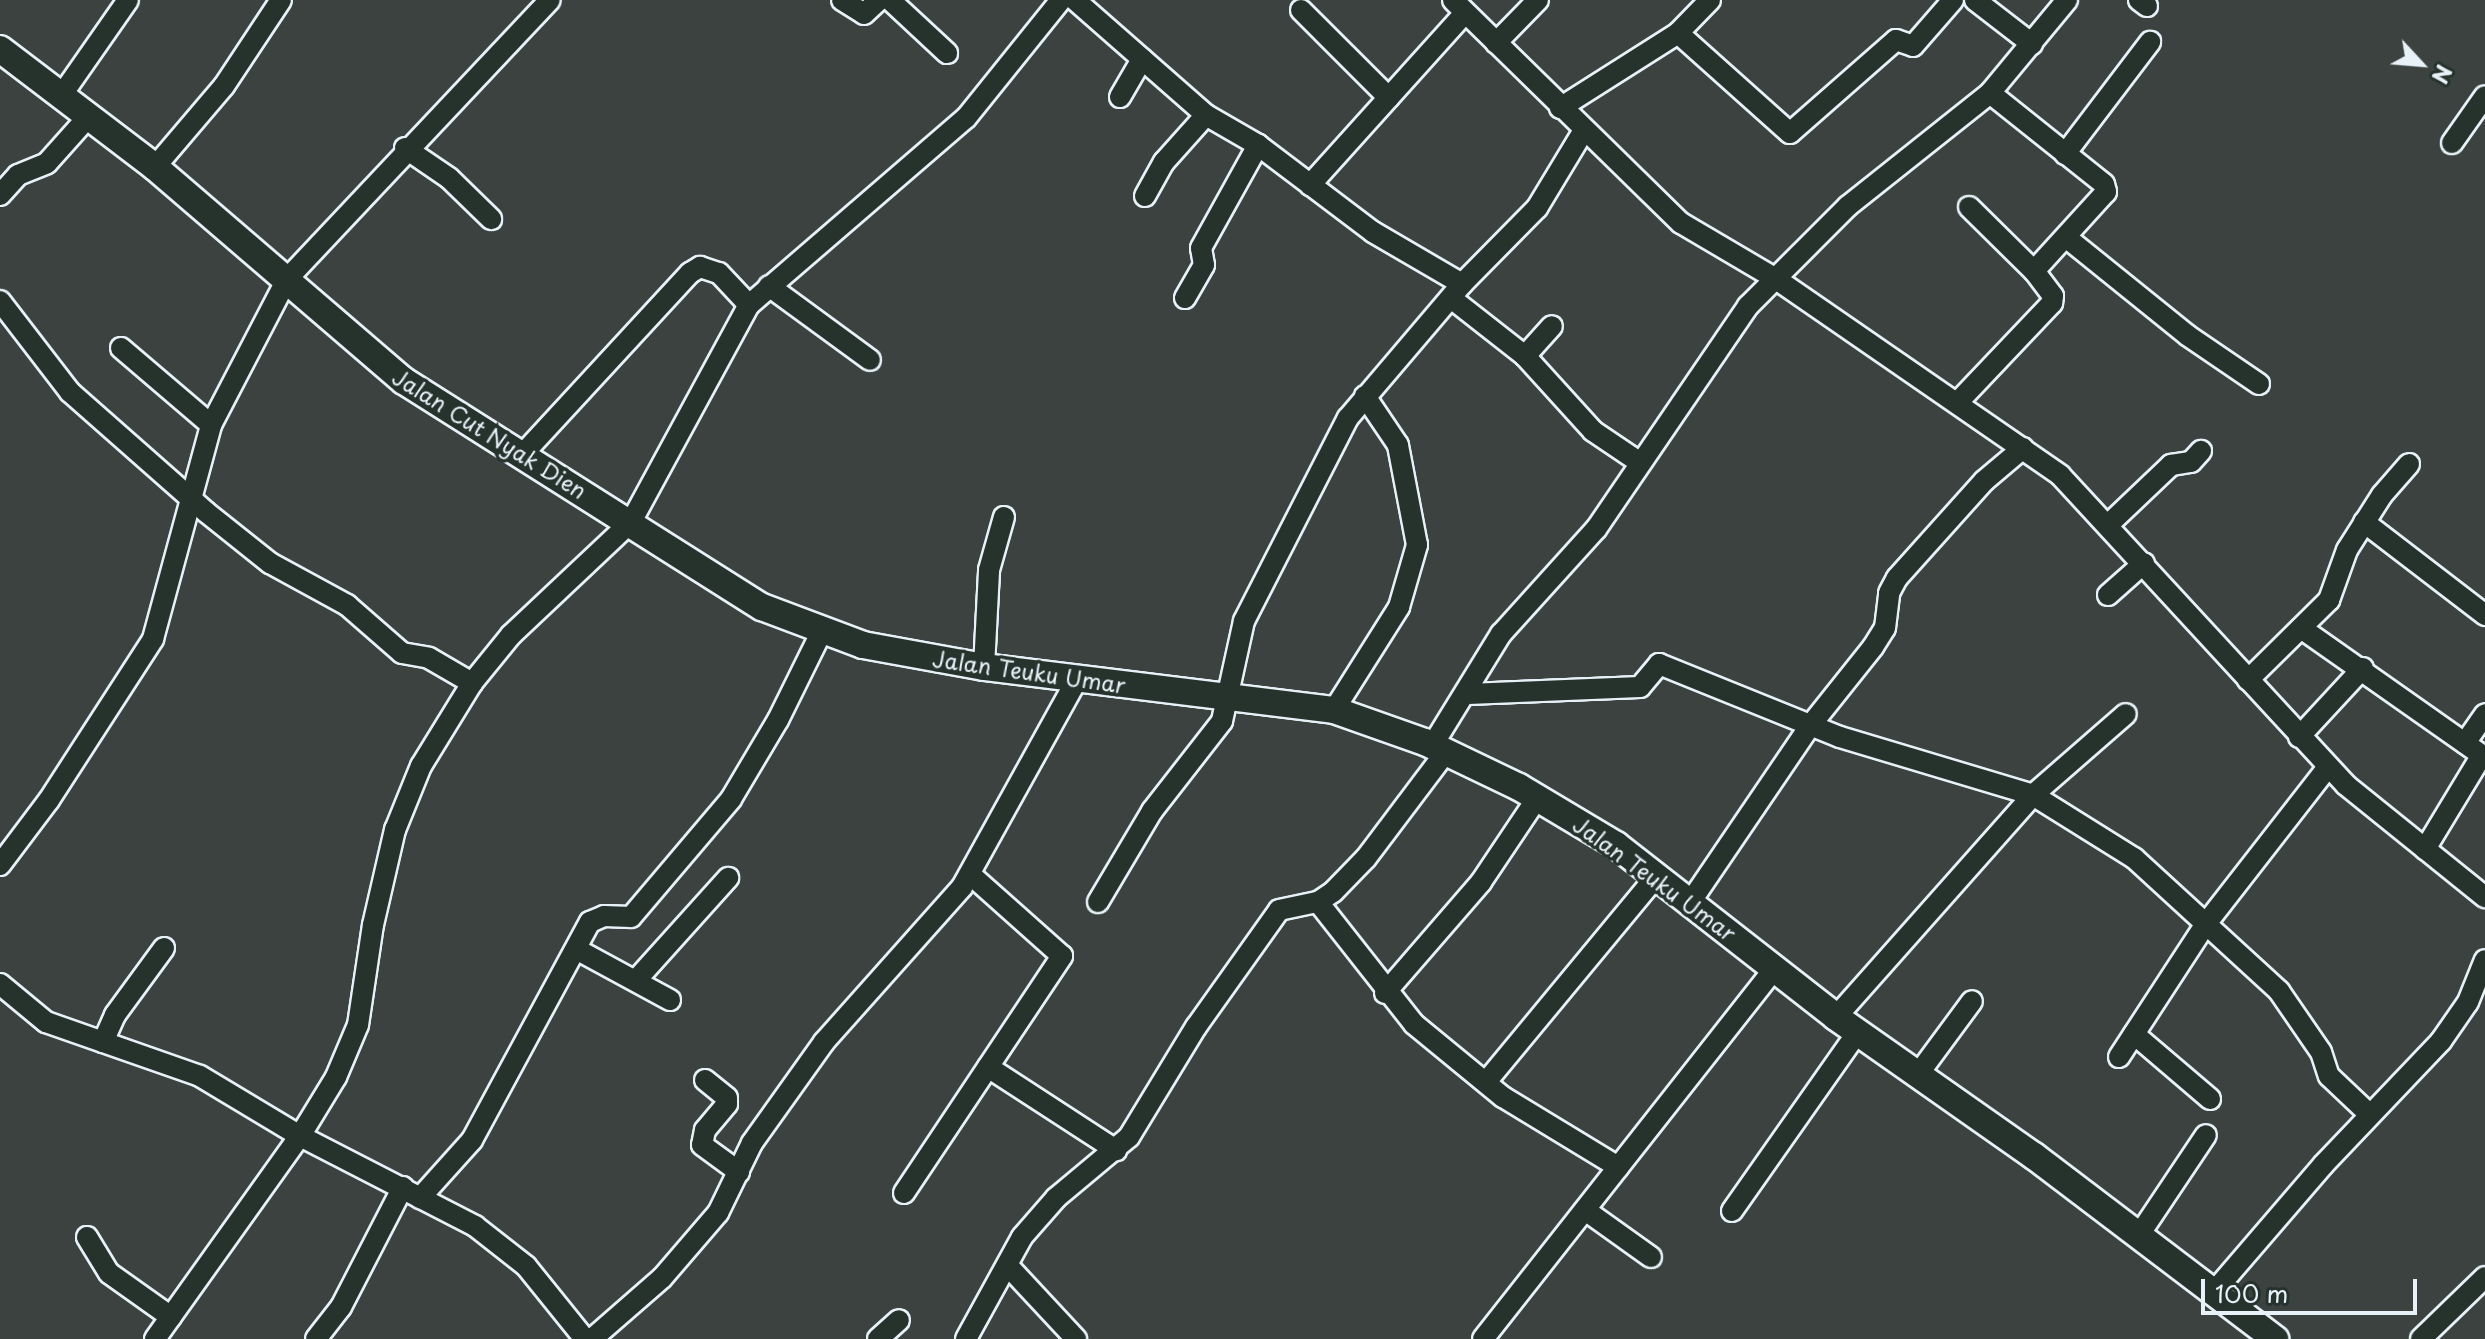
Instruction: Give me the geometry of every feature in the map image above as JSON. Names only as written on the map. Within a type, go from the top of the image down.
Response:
[{"type":"main road","name":"Jalan Cut Nyak Dien","points":[[0,49],[155,167],[404,381],[631,522],[718,582],[821,633],[863,645]]},
{"type":"main road","name":"Jalan Teuku Umar","points":[[863,645],[1076,681],[1334,710],[1439,749],[1538,797],[1657,875],[1836,1017],[1919,1073],[2275,1339]]},
{"type":"street","points":[[61,96],[128,0]]},
{"type":"street","points":[[155,167],[224,86],[281,0]]},
{"type":"street","points":[[0,865],[49,800],[153,639],[174,575],[188,495],[211,425],[287,279],[405,148],[550,0]]},
{"type":"street","points":[[842,0],[864,14],[879,0]]},
{"type":"street","points":[[890,0],[947,53]]},
{"type":"street","points":[[155,1339],[300,1136],[336,1077],[358,1025],[373,925],[395,830],[421,766],[472,683],[511,635],[631,522],[749,305],[863,212],[966,118],[1061,0]]},
{"type":"street","points":[[1075,0],[1206,115],[1258,145],[1456,291],[1525,356],[1593,431],[1639,462]]},
{"type":"street","points":[[1496,43],[1538,0]]},
{"type":"street","points":[[1560,108],[1678,33],[1710,0]]},
{"type":"street","points":[[1678,33],[1790,133],[1896,40],[1913,46],[1953,0]]},
{"type":"street","points":[[1975,0],[2032,44]]},
{"type":"street","points":[[966,1339],[1022,1237],[1056,1198],[1116,1150],[1145,1116],[1196,1027],[1279,910],[1318,902],[1366,858],[1439,749],[1501,634],[1596,529],[1730,330],[1848,206],[1990,93],[2067,0]]},
{"type":"street","points":[[1310,185],[1389,98],[1458,7],[1681,223],[1776,279],[2060,475],[2109,524],[2328,767],[2485,897]]},
{"type":"street","points":[[1301,10],[1389,98]]},
{"type":"street","points":[[2065,154],[2150,42]]},
{"type":"street","points":[[1120,97],[1142,59]]},
{"type":"street","points":[[1990,93],[2106,189],[2067,238],[2034,271]]},
{"type":"street","points":[[2452,143],[2485,96]]},
{"type":"street","points":[[1145,196],[1164,162],[1206,115]]},
{"type":"street","points":[[0,195],[18,175],[47,163],[89,116]]},
{"type":"street","points":[[1098,902],[1152,811],[1216,732],[1240,635],[1259,585],[1319,469],[1365,396],[1456,291],[1537,208],[1584,130]]},
{"type":"street","points":[[1185,298],[1204,265],[1201,248],[1258,145]]},
{"type":"street","points":[[405,148],[449,178],[491,219]]},
{"type":"street","points":[[1958,402],[2052,303],[2053,296],[2034,271],[1969,207]]},
{"type":"street","points":[[2067,238],[2187,335],[2259,384]]},
{"type":"street","points":[[522,455],[690,273],[700,267],[719,273],[749,305]]},
{"type":"street","points":[[769,286],[870,360]]},
{"type":"street","points":[[0,301],[70,392],[116,438],[270,563],[347,605],[402,653],[429,658],[472,683]]},
{"type":"street","points":[[1525,356],[1552,326]]},
{"type":"street","points":[[121,348],[211,425]]},
{"type":"street","points":[[1334,710],[1399,607],[1417,545],[1414,506],[1398,445],[1365,396]]},
{"type":"street","points":[[1691,901],[1810,726],[1885,628],[1889,593],[1897,578],[1984,481],[2023,448]]},
{"type":"street","points":[[2109,524],[2171,465],[2191,462],[2201,451]]},
{"type":"street","points":[[2248,680],[2329,600],[2364,522],[2409,464]]},
{"type":"street","points":[[984,667],[989,570],[1004,517]]},
{"type":"street","points":[[2364,522],[2485,615]]},
{"type":"street","points":[[2108,595],[2144,563]]},
{"type":"street","points":[[2301,628],[2363,668],[2482,759],[2425,849]]},
{"type":"street","points":[[316,1339],[341,1307],[412,1193],[472,1140],[596,918],[631,917],[747,792],[821,633]]},
{"type":"street","points":[[1468,694],[1640,687],[1659,664],[1810,726],[2033,795],[2134,858],[2279,991],[2321,1052],[2329,1076],[2369,1114]]},
{"type":"street","points":[[2299,737],[2363,668]]},
{"type":"street","points":[[592,1339],[662,1278],[718,1213],[752,1143],[824,1042],[971,875],[988,833],[1076,681]]},
{"type":"street","points":[[1836,1017],[2033,795],[2126,714]]},
{"type":"street","points":[[2465,743],[2485,714]]},
{"type":"street","points":[[2119,1057],[2205,925],[2328,767]]},
{"type":"street","points":[[1385,993],[1481,882],[1538,797]]},
{"type":"street","points":[[904,1193],[1062,956],[971,875]]},
{"type":"street","points":[[1486,1082],[1657,875]]},
{"type":"street","points":[[638,978],[728,878]]},
{"type":"street","points":[[1318,902],[1385,993],[1414,1024],[1486,1082],[1618,1167]]},
{"type":"street","points":[[103,1042],[115,1015],[164,948]]},
{"type":"street","points":[[576,949],[638,978],[670,1000]]},
{"type":"street","points":[[2213,1293],[2369,1114],[2441,1041],[2468,1002],[2485,960]]},
{"type":"street","points":[[1483,1339],[1776,967]]},
{"type":"street","points":[[0,984],[46,1022],[200,1076],[300,1136],[475,1226],[526,1266],[585,1339]]},
{"type":"street","points":[[1919,1073],[1972,1001]]},
{"type":"street","points":[[1732,1211],[1858,1032]]},
{"type":"street","points":[[2134,1034],[2210,1099]]},
{"type":"street","points":[[988,1067],[1116,1150]]},
{"type":"street","points":[[705,1080],[727,1098],[724,1110],[702,1134],[702,1145],[739,1172]]},
{"type":"street","points":[[2139,1235],[2206,1135]]},
{"type":"street","points":[[1585,1210],[1651,1257]]},
{"type":"street","points":[[87,1237],[109,1273],[171,1317]]},
{"type":"street","points":[[1008,1266],[1076,1339]]},
{"type":"street","points":[[2421,1339],[2485,1277]]},
{"type":"street","points":[[878,1339],[899,1320]]}]
